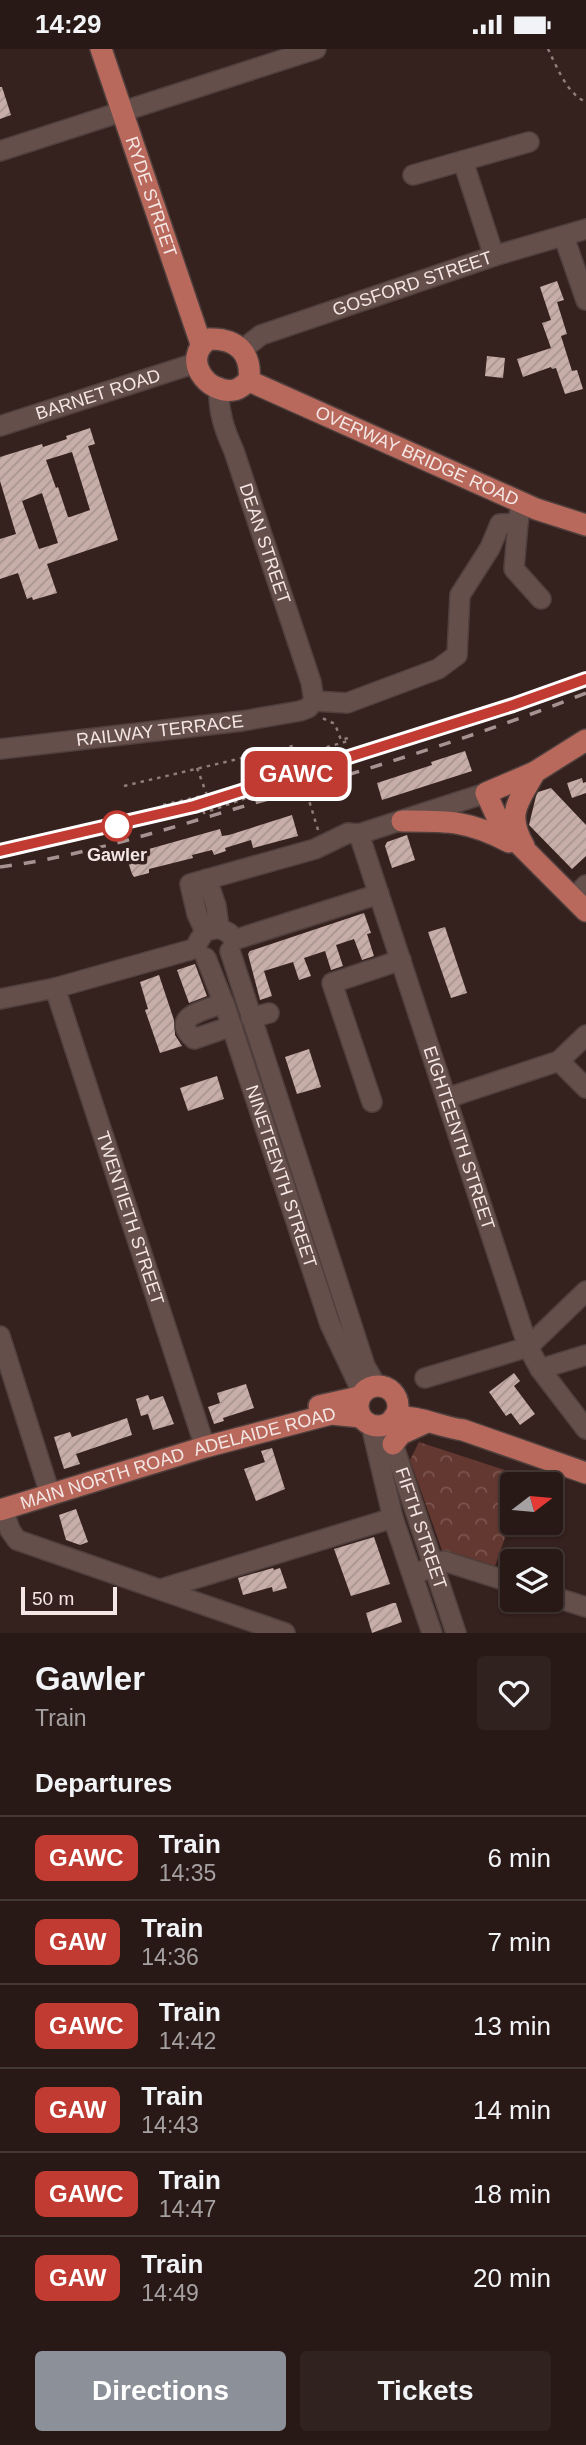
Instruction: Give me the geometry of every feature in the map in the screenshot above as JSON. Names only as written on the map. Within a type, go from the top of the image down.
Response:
[{"type":"main road","name":"RYDE STREET","points":[[101,49],[198,354]]},
{"type":"main road","points":[[209,339],[219,339],[242,350],[250,365],[249,381],[237,390],[219,387],[205,379],[198,354],[209,339]]},
{"type":"main road","name":"OVERWAY BRIDGE ROAD","points":[[249,381],[519,513],[586,525]]},
{"type":"main road","points":[[582,898],[501,826],[486,793],[535,772],[586,740]]},
{"type":"main road","points":[[526,850],[514,829],[515,809],[535,772]]},
{"type":"main road","points":[[402,821],[445,821],[481,828],[526,850]]},
{"type":"main road","name":"ADELAIDE ROAD","points":[[205,1447],[325,1404],[376,1407],[442,1417],[463,1430]]},
{"type":"main road","name":"ADELAIDE ROAD","points":[[376,1407],[442,1427],[463,1430],[586,1473]]},
{"type":"main road","points":[[393,1444],[401,1434],[427,1422]]},
{"type":"main road","name":"MAIN NORTH ROAD","points":[[2,1510],[205,1447]]},
{"type":"street","points":[[0,151],[316,49]]},
{"type":"street","points":[[413,175],[529,142]]},
{"type":"street","points":[[463,161],[494,256]]},
{"type":"street","name":"GOSFORD STREET","points":[[242,350],[261,335],[494,256],[586,229]]},
{"type":"street","points":[[564,237],[586,300]]},
{"type":"street","name":"BARNET ROAD","points":[[0,426],[198,354]]},
{"type":"street","name":"DEAN STREET","points":[[219,387],[218,405],[223,427],[234,451],[311,682],[311,705]]},
{"type":"street","points":[[519,513],[514,569],[541,599]]},
{"type":"street","name":"RAILWAY TERRACE","points":[[0,749],[242,720],[311,705],[347,703],[438,669],[457,655],[460,595],[490,548],[500,524],[519,513]]},
{"type":"street","points":[[215,943],[216,906],[198,882],[322,846],[348,834],[359,834],[486,793]]},
{"type":"street","name":"EIGHTEENTH STREET","points":[[359,834],[528,1347],[540,1369],[586,1429]]},
{"type":"street","points":[[0,999],[127,976],[215,943],[379,894]]},
{"type":"street","name":"NINETEENTH STREET","points":[[215,943],[256,1011],[275,1092],[376,1407]]},
{"type":"street","name":"NINETEENTH STREET","points":[[215,943],[234,1052],[255,1098],[330,1324],[376,1407]]},
{"type":"street","points":[[372,1102],[332,983],[401,960]]},
{"type":"street","name":"TWENTIETH STREET","points":[[55,988],[73,1018],[205,1447]]},
{"type":"street","points":[[227,1013],[256,1011]]},
{"type":"street","points":[[447,1098],[559,1061],[586,1035]]},
{"type":"street","points":[[559,1061],[586,1088]]},
{"type":"street","points":[[255,1098],[275,1092]]},
{"type":"street","points":[[310,1264],[330,1258]]},
{"type":"street","points":[[425,1378],[528,1347],[586,1291]]},
{"type":"street","points":[[0,1336],[50,1494]]},
{"type":"street","points":[[540,1369],[586,1355]]},
{"type":"street","name":"FIFTH STREET","points":[[376,1407],[393,1444],[456,1633]]},
{"type":"street","name":"FIFTH STREET","points":[[376,1407],[393,1518],[432,1633]]},
{"type":"street","points":[[2,1510],[17,1540],[285,1633]]},
{"type":"street","points":[[161,1589],[393,1518]]},
{"type":"street","points":[[400,1539],[421,1532]]},
{"type":"street","points":[[411,1576],[444,1561],[500,1579]]},
{"type":"street","points":[[563,1600],[586,1607]]},
{"type":"path","points":[[548,49],[562,76],[578,98],[586,102]]},
{"type":"path","points":[[296,780],[290,758],[348,741],[348,738],[341,740],[335,724],[312,713],[311,705]]},
{"type":"path","points":[[124,786],[297,745]]},
{"type":"path","points":[[197,768],[211,807],[203,809],[204,813],[306,777],[307,782],[298,784],[301,796],[309,793],[317,830],[327,827]]},
{"type":"path","points":[[163,805],[206,795]]},
{"type":"green space","points":[[419,1442],[511,1472],[500,1472],[500,1535],[506,1535],[494,1569],[444,1556],[410,1460]]},
{"type":"building","points":[[0,87],[11,115],[0,119]]},
{"type":"building","points":[[557,281],[564,300],[557,302],[567,334],[561,336],[572,371],[577,370],[583,389],[565,394],[556,368],[551,367],[523,377],[517,359],[551,348],[542,323],[551,320],[540,287]]},
{"type":"building","points":[[487,356],[505,358],[503,378],[485,376]]},
{"type":"building","points":[[90,428],[95,444],[88,446],[118,540],[47,564],[57,593],[33,600],[32,597],[27,599],[18,573],[0,579],[0,539],[16,534],[0,481],[0,457],[42,444],[43,447],[67,439],[66,436]],"holes":[[[72,452],[90,510],[68,517],[46,460]],[[42,493],[58,543],[39,549],[22,501]]]},
{"type":"building","points":[[465,751],[472,771],[382,800],[377,783]]},
{"type":"building","points":[[582,778],[583,783],[586,782],[586,793],[572,798],[567,783]]},
{"type":"building","points":[[551,788],[586,825],[586,856],[572,869],[529,825],[538,792]]},
{"type":"building","points":[[292,815],[298,836],[253,848],[251,840],[225,848],[226,851],[214,855],[212,850],[192,855],[193,858],[149,869],[149,873],[134,877],[127,859],[150,853],[149,849],[220,829],[222,836],[229,835]]},
{"type":"building","points":[[407,835],[415,860],[392,868],[385,846],[387,842]]},
{"type":"building","points":[[364,913],[371,933],[367,934],[374,956],[362,960],[354,939],[336,945],[343,966],[331,970],[325,951],[304,958],[311,976],[299,980],[293,962],[264,971],[272,996],[260,1000],[248,954],[250,951]]},
{"type":"building","points":[[445,927],[467,993],[451,998],[428,932]]},
{"type":"building","points":[[195,964],[207,996],[189,1003],[177,970]]},
{"type":"building","points":[[159,975],[174,1020],[175,1035],[182,1046],[160,1053],[145,1010],[148,1009],[140,982]]},
{"type":"building","points":[[309,1049],[321,1087],[297,1094],[285,1057]]},
{"type":"building","points":[[217,1076],[224,1099],[188,1111],[180,1088]]},
{"type":"building","points":[[514,1373],[520,1381],[514,1386],[535,1414],[520,1425],[511,1413],[506,1416],[489,1392]]},
{"type":"building","points":[[246,1384],[254,1408],[223,1418],[224,1421],[214,1424],[208,1407],[220,1403],[217,1393]]},
{"type":"building","points":[[148,1395],[150,1400],[163,1396],[174,1424],[153,1430],[148,1414],[141,1416],[136,1399]]},
{"type":"building","points":[[127,1418],[132,1435],[76,1454],[80,1464],[64,1469],[54,1437],[70,1432],[72,1437]]},
{"type":"building","points":[[272,1448],[285,1489],[256,1501],[244,1469],[265,1462],[261,1451]]},
{"type":"building","points":[[76,1509],[88,1542],[80,1545],[66,1540],[59,1515]]},
{"type":"building","points":[[374,1537],[390,1584],[351,1596],[334,1549]]},
{"type":"building","points":[[280,1568],[287,1588],[273,1592],[272,1587],[243,1595],[238,1578]]},
{"type":"building","points":[[396,1603],[402,1622],[372,1633],[366,1613]]},
{"type":"railway","points":[[0,851],[194,806],[513,705],[586,679]]},
{"type":"railway","points":[[0,867],[94,849],[248,805],[461,739],[586,693]]},
{"type":"train","name":"GAWC","points":[[0,851],[194,806],[548,694],[586,679]]},
{"type":"place","name":"Gawler","points":[[117,826]]}]
